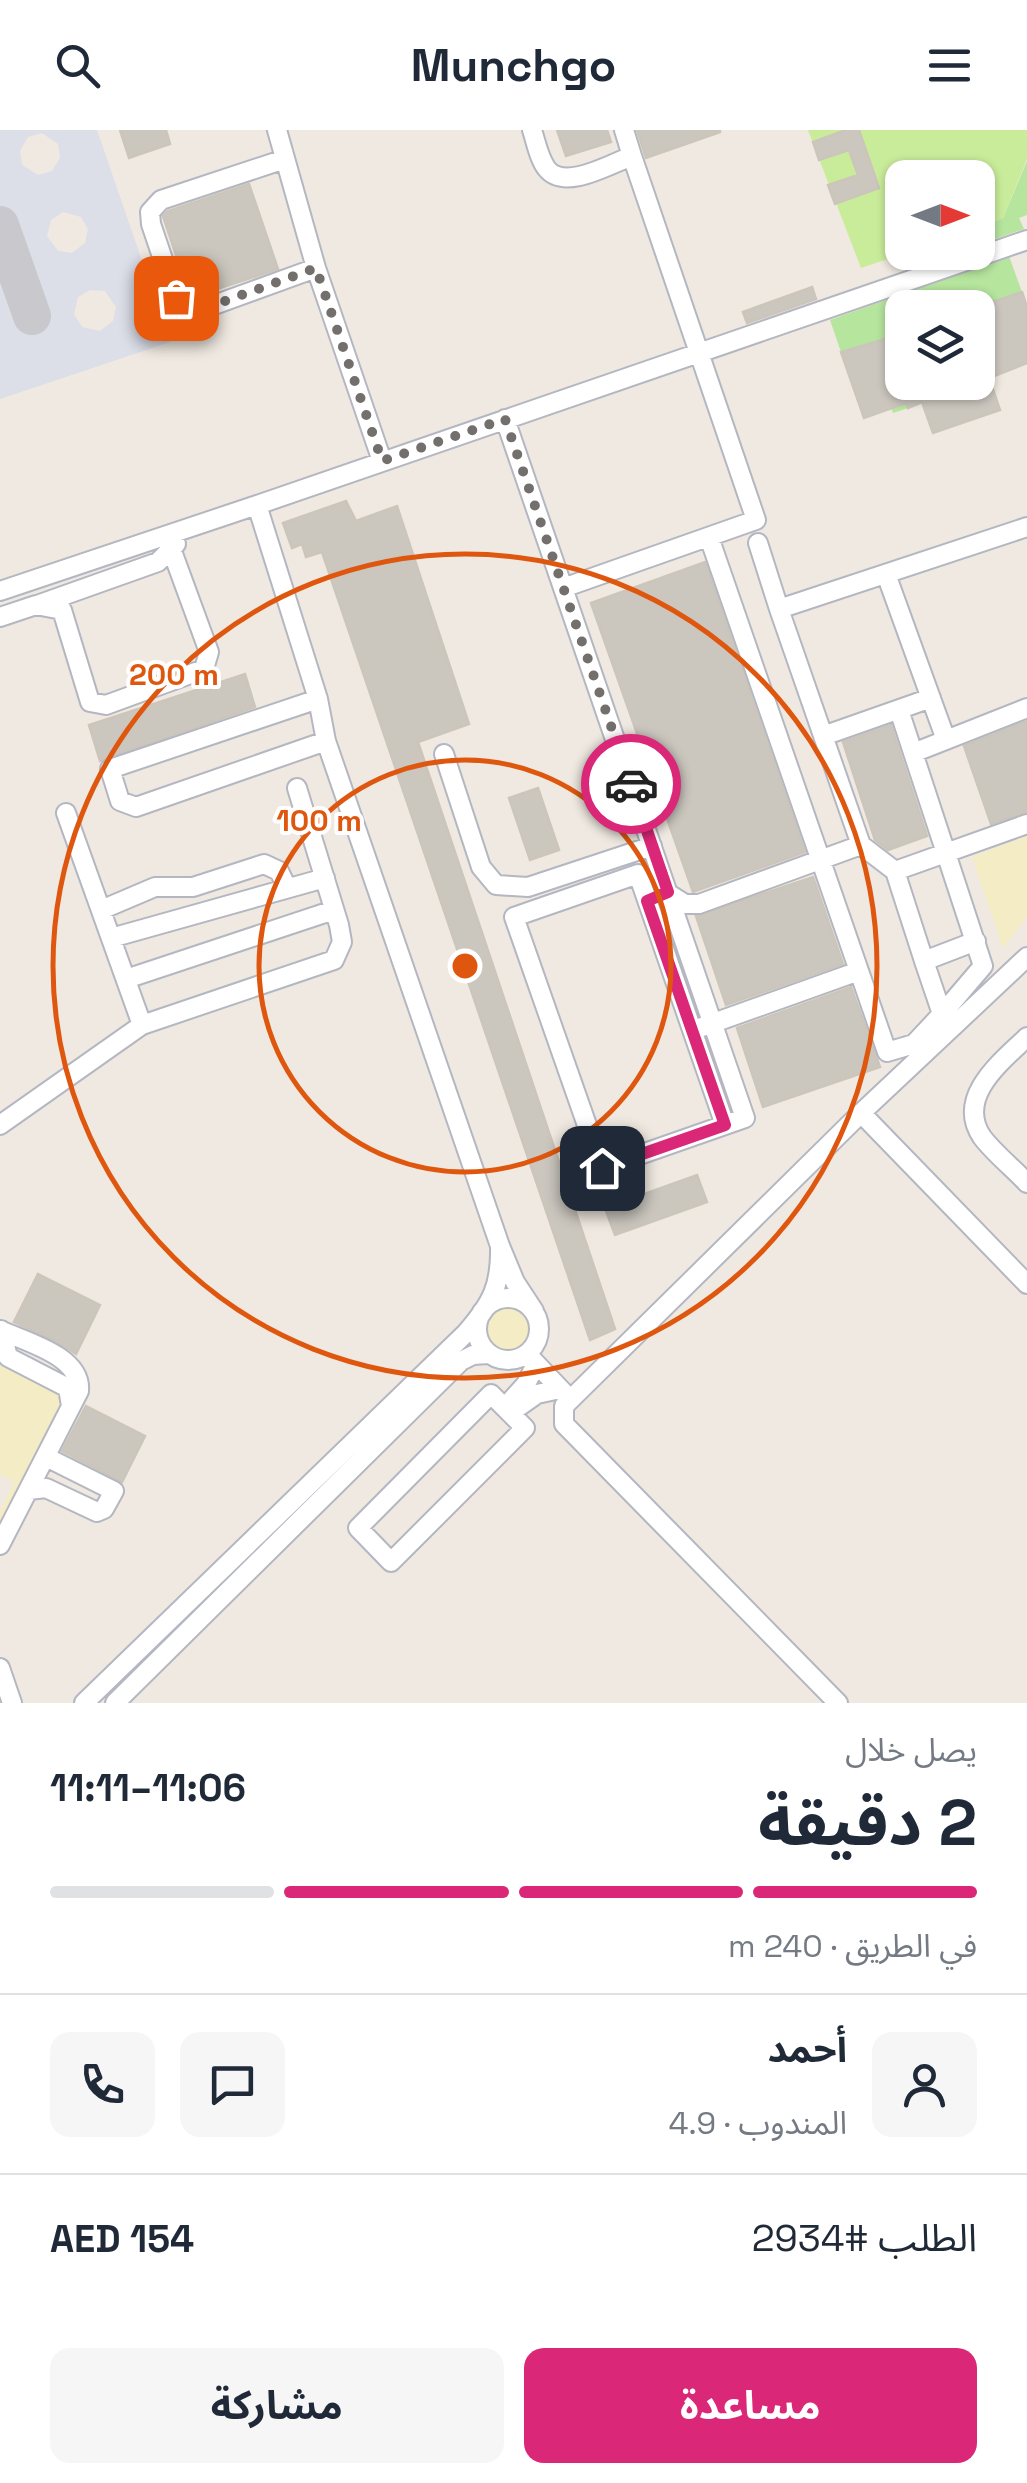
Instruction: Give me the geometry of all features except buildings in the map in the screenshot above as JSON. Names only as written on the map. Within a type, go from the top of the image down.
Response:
[{"type":"lane","points":[[277,130],[316,268],[382,461]]},
{"type":"lane","points":[[532,130],[543,163],[550,173],[562,178],[632,156]]},
{"type":"lane","points":[[624,130],[700,354],[748,522],[862,845],[895,871],[942,1014]]},
{"type":"lane","points":[[285,158],[160,200],[150,212],[150,224],[176,298],[192,309],[203,309],[316,268]]},
{"type":"lane","points":[[0,591],[1027,240]]},
{"type":"lane","points":[[505,419],[745,1118],[725,1125],[602,1168],[514,917],[638,874],[725,1125]]},
{"type":"lane","points":[[257,505],[318,699],[326,741],[500,1246],[515,1282],[534,1311],[539,1334],[526,1384],[507,1410]]},
{"type":"lane","points":[[563,588],[748,522]]},
{"type":"lane","points":[[0,617],[158,562],[172,551],[187,526]]},
{"type":"lane","points":[[779,609],[1027,527]]},
{"type":"lane","points":[[708,536],[888,1052],[914,1044],[983,966],[899,710]]},
{"type":"lane","points":[[36,605],[62,610],[90,702],[106,705],[204,669],[209,652],[172,551]]},
{"type":"lane","points":[[886,574],[946,740]]},
{"type":"lane","points":[[823,736],[931,698]]},
{"type":"lane","points":[[318,699],[110,769],[120,801],[136,807],[326,741]]},
{"type":"lane","points":[[913,752],[1027,708]]},
{"type":"lane","points":[[444,754],[482,866],[496,884],[528,887],[652,846]]},
{"type":"lane","points":[[0,1125],[142,1025],[334,960],[342,942],[296,788]]},
{"type":"lane","points":[[66,813],[142,1025]]},
{"type":"lane","points":[[895,871],[1027,824]]},
{"type":"lane","points":[[668,892],[685,904],[699,904],[862,845]]},
{"type":"lane","points":[[100,910],[155,886],[194,888],[264,864],[279,871],[287,888]]},
{"type":"lane","points":[[111,938],[325,878]]},
{"type":"lane","points":[[647,901],[668,892]]},
{"type":"lane","points":[[126,979],[334,910]]},
{"type":"lane","points":[[924,961],[976,941]]},
{"type":"lane","points":[[838,1703],[564,1424],[565,1394],[1027,957]]},
{"type":"lane","points":[[692,1030],[860,972]]},
{"type":"lane","points":[[1027,1037],[990,1072],[978,1091],[975,1106],[981,1135],[1027,1183]]},
{"type":"lane","points":[[862,1113],[1027,1284]]},
{"type":"lane","points":[[489,1354],[482,1346],[477,1328],[496,1291],[501,1272],[500,1246]]},
{"type":"lane","points":[[84,1703],[452,1347],[492,1302],[515,1298],[534,1311]]},
{"type":"lane","points":[[0,1330],[69,1363],[80,1381],[72,1406],[0,1545]]},
{"type":"lane","points":[[115,1703],[461,1360],[489,1354],[508,1360],[532,1359],[565,1394]]},
{"type":"lane","points":[[492,1394],[507,1410],[525,1428],[391,1562],[358,1528],[492,1394]]},
{"type":"lane","points":[[507,1410],[536,1394],[565,1394]]},
{"type":"lane","points":[[30,1490],[46,1488],[96,1512],[104,1510],[114,1491],[46,1457]]},
{"type":"lane","points":[[1,1674],[12,1703]]},
{"type":"shaded area","points":[[0,130],[97,130],[170,342],[0,399]],"holes":[[[42,133],[58,144],[60,158],[52,171],[38,175],[22,165],[20,151],[28,137]],[[63,212],[81,217],[88,229],[85,243],[72,253],[58,251],[47,236],[51,220]],[[90,290],[105,291],[116,307],[113,321],[100,331],[82,327],[74,314],[78,297]]]},
{"type":"green space","points":[[808,130],[1027,130],[1027,159],[1003,218],[995,221],[995,160],[885,160],[885,260],[861,268]]},
{"type":"green space","points":[[1027,161],[1027,215],[1019,218],[1024,229],[995,239],[995,221],[1003,218]]},
{"type":"green space","points":[[1009,256],[1022,292],[997,301],[1010,370],[995,329],[995,290],[914,290],[970,270],[995,270],[995,261]]},
{"type":"green space","points":[[885,300],[885,391],[868,343],[841,352],[830,320]]},
{"type":"green space","points":[[888,400],[905,400],[908,408],[893,413]]},
{"type":"sand","points":[[1027,836],[1027,916],[1003,949],[972,857]]},
{"type":"sand","points":[[508,1305],[525,1312],[532,1329],[525,1346],[508,1353],[491,1346],[484,1329],[491,1312]]},
{"type":"sand","points":[[0,1348],[60,1388],[64,1410],[0,1532],[0,1511],[14,1482],[0,1475]]},
{"type":"taxiway","points":[[0,225],[32,316]]},
{"type":"way so far","points":[[176,298],[182,305],[203,309],[316,268],[382,461],[505,419],[631,784]]},
{"type":"route","points":[[602,1168],[725,1125],[647,901],[668,892],[631,784]]}]
